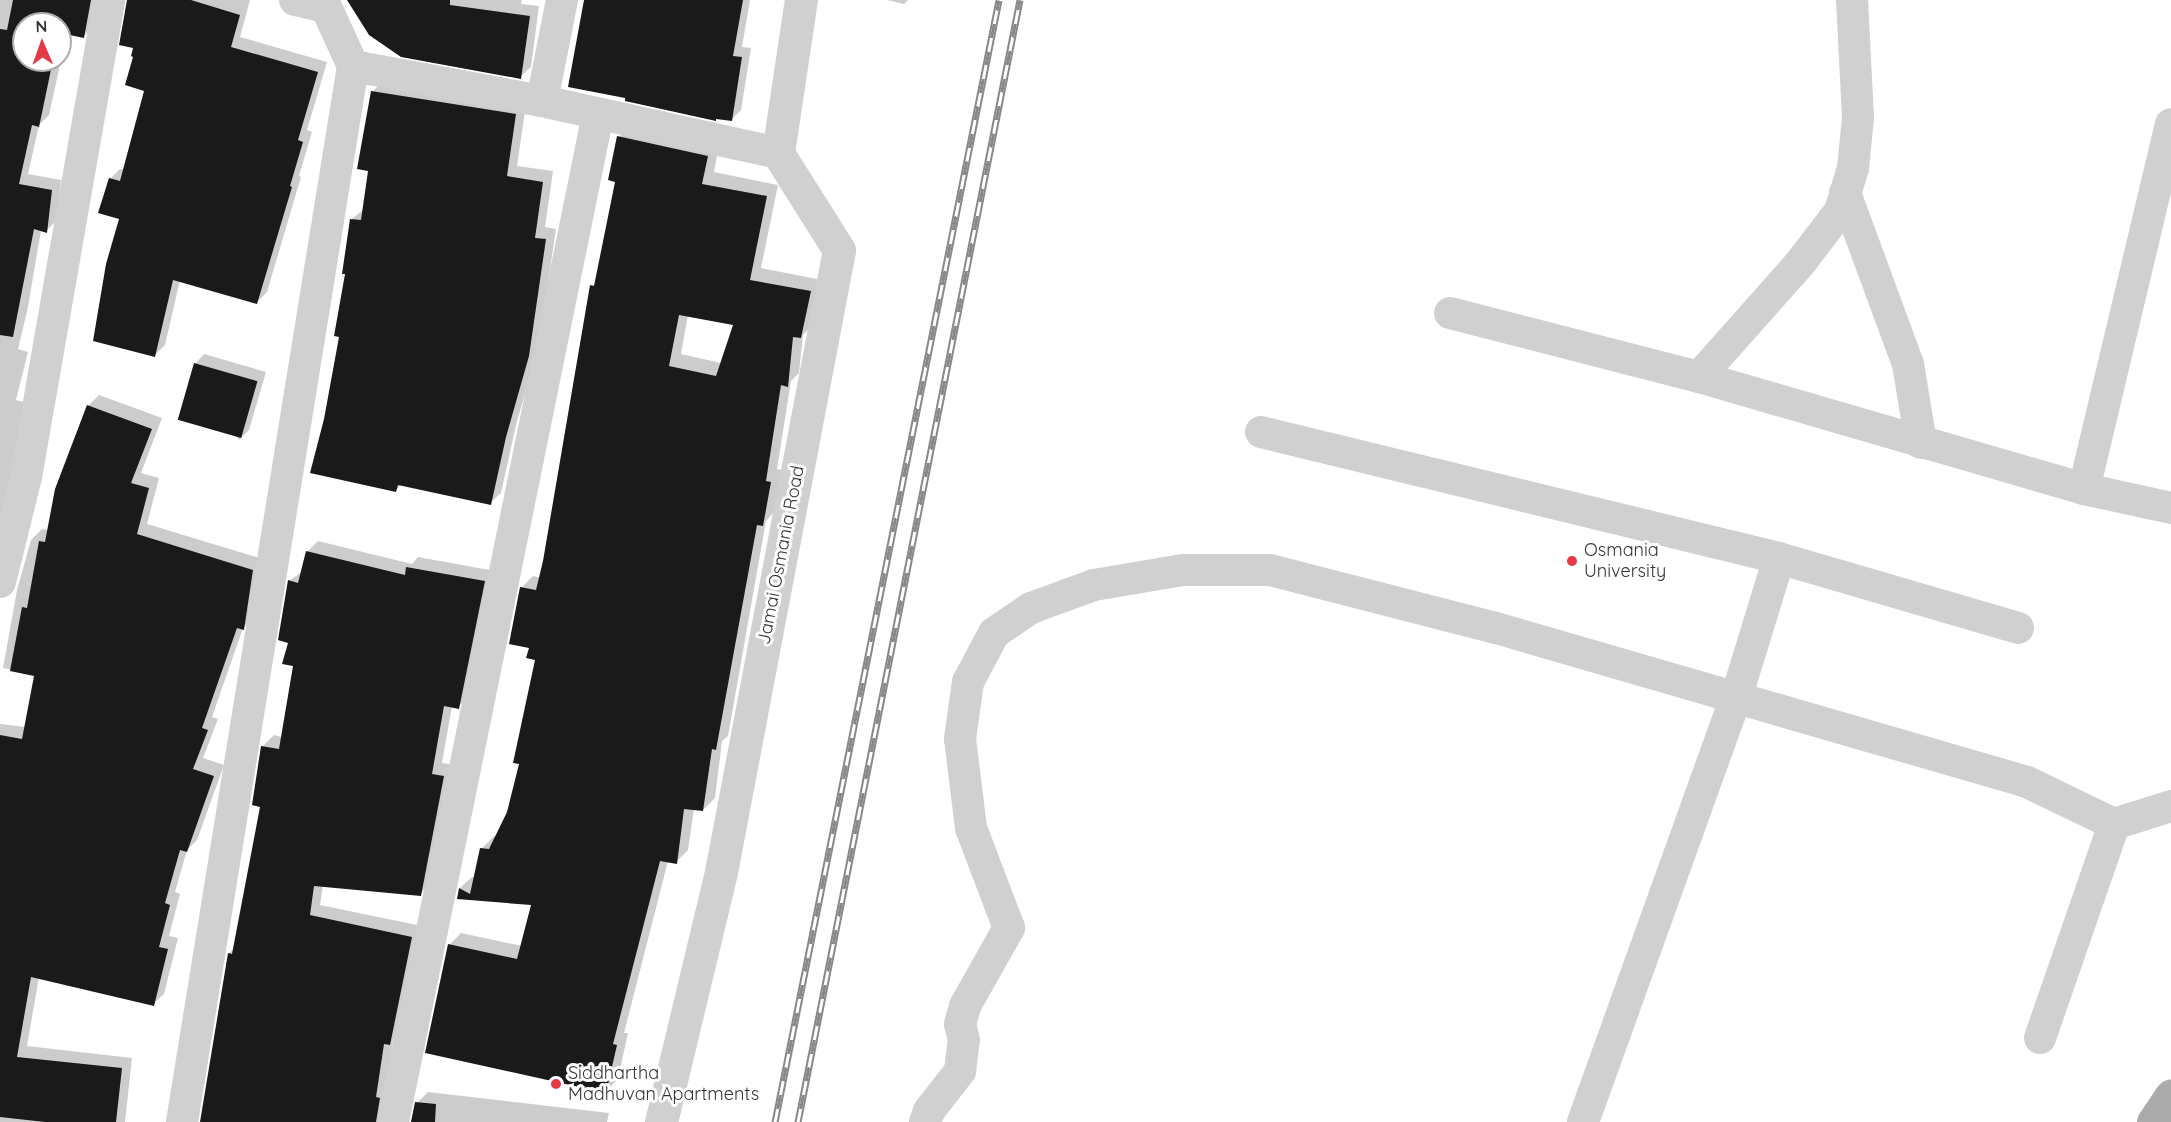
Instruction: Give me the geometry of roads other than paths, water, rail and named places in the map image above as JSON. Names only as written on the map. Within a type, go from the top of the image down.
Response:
[{"type":"main road","points":[[2153,1122],[2171,1095]]},
{"type":"street","points":[[0,582],[27,477],[109,0]]},
{"type":"street","points":[[182,1122],[352,66],[327,4],[295,0]]},
{"type":"street","points":[[542,101],[562,0]]},
{"type":"street","points":[[352,66],[542,101],[778,153],[801,0]]},
{"type":"street","points":[[1699,377],[1801,262],[1840,211],[1853,168],[1858,118],[1852,0]]},
{"type":"street","points":[[393,1122],[598,114]]},
{"type":"street","points":[[2084,489],[2171,124]]},
{"type":"street","name":"Jamai Osmania Road","points":[[661,1122],[721,872],[838,250],[778,153]]},
{"type":"street","points":[[1845,193],[1908,364],[1921,443]]},
{"type":"street","points":[[1450,313],[1699,377],[2084,489],[2171,508]]},
{"type":"street","points":[[1261,432],[1779,558],[2018,628]]},
{"type":"street","points":[[1583,1122],[1736,698],[1779,558]]},
{"type":"street","points":[[925,1122],[929,1111],[960,1071],[964,1040],[960,1024],[965,1006],[1009,928],[970,828],[960,739],[968,682],[994,633],[1031,608],[1094,585],[1183,570],[1270,570],[1496,628],[2027,782],[2114,824],[2171,806]]},
{"type":"street","points":[[2040,1038],[2114,824]]},
{"type":"railway","points":[[775,1122],[999,0]]},
{"type":"railway","points":[[798,1122],[1020,0]]},
{"type":"place","name":"Osmania University","points":[[1572,561]]},
{"type":"place","name":"Siddhartha Madhuvan Apartments","points":[[556,1084]]}]
